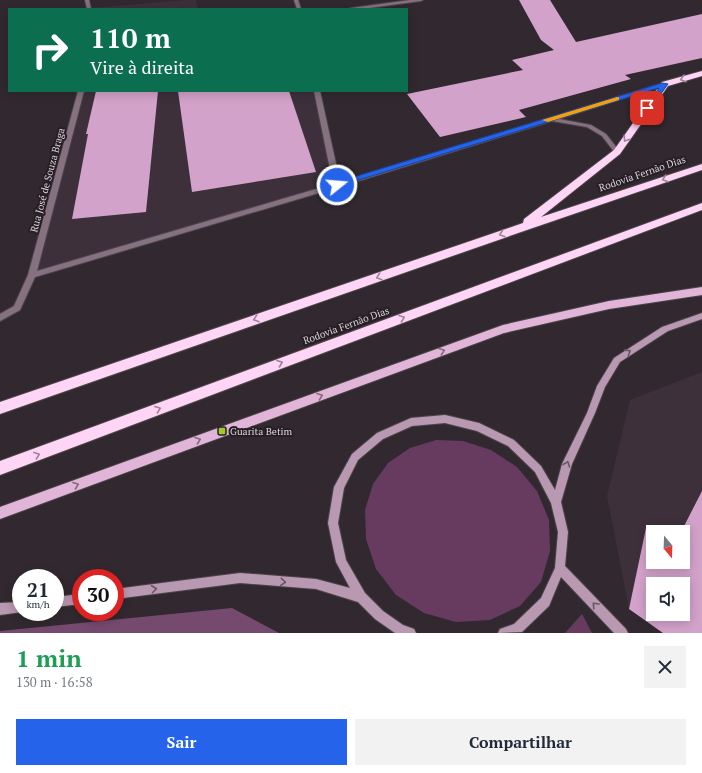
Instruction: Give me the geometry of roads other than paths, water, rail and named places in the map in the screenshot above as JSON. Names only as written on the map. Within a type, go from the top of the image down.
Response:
[{"type":"highway","points":[[520,228],[617,152],[665,84],[702,73]]},
{"type":"highway","name":"Rodovia Fernão Dias","points":[[0,408],[520,228],[702,167]]},
{"type":"highway","name":"Rodovia Fernão Dias","points":[[0,468],[702,206]]},
{"type":"main road","points":[[0,513],[503,328],[610,305],[702,291]]},
{"type":"main road","points":[[556,502],[567,464],[591,413],[601,386],[617,360],[664,329],[702,316]]},
{"type":"main road","points":[[410,633],[400,630],[379,615],[361,598],[341,562],[333,524],[339,487],[355,457],[380,436],[411,422],[445,419],[479,427],[511,443],[538,469],[556,502],[563,532],[560,568],[545,602],[518,628],[504,633]]},
{"type":"main road","points":[[560,568],[622,633]]},
{"type":"main road","points":[[124,593],[240,578],[316,584],[361,598]]},
{"type":"main road","points":[[0,609],[12,608]]},
{"type":"street","points":[[359,8],[422,0]]},
{"type":"street","points":[[32,275],[337,185],[665,84]]},
{"type":"street","name":"Rua José de Souza Braga","points":[[0,318],[18,308],[32,275],[81,92]]},
{"type":"street","points":[[317,92],[337,185]]},
{"type":"street","points":[[550,119],[589,126],[604,135],[617,152]]},
{"type":"place","name":"Guarita Betim","points":[[222,431]]}]
